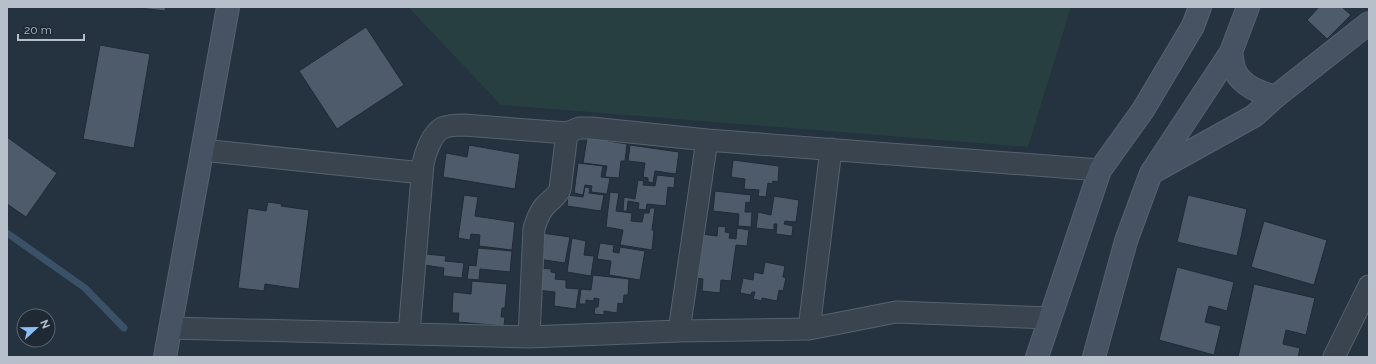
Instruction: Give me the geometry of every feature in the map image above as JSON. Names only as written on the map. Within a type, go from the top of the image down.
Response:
[{"type":"main road","points":[[1037,357],[1100,170],[1143,110],[1193,26],[1200,7]]},
{"type":"main road","points":[[1094,357],[1126,241],[1151,173],[1231,52],[1248,7]]},
{"type":"main road","points":[[165,357],[229,8]]},
{"type":"main road","points":[[1151,173],[1254,116],[1275,97],[1369,23]]},
{"type":"main road","points":[[1231,52],[1235,70],[1245,84],[1275,97]]},
{"type":"street","points":[[409,334],[422,173],[425,154],[441,129],[452,125],[567,133],[579,128],[591,128],[706,140],[1100,170]]},
{"type":"street","points":[[529,337],[534,228],[540,212],[546,204],[557,195],[560,189],[567,133]]},
{"type":"street","points":[[679,331],[706,140]]},
{"type":"street","points":[[809,329],[831,149]]},
{"type":"street","points":[[202,150],[422,173]]},
{"type":"street","points":[[1334,357],[1369,286]]},
{"type":"street","points":[[170,328],[529,337],[679,331],[809,329],[896,312],[1050,318]]},
{"type":"green space","points":[[408,7],[1071,7],[1028,147],[501,105]]},
{"type":"building","points":[[131,7],[166,7],[165,11]]},
{"type":"building","points":[[1319,7],[1342,7],[1351,15],[1327,39],[1307,20]]},
{"type":"building","points":[[366,27],[404,85],[337,129],[299,71]]},
{"type":"building","points":[[100,45],[150,54],[134,148],[83,139]]},
{"type":"building","points":[[588,132],[609,135],[608,141],[627,144],[625,161],[621,161],[619,178],[605,177],[607,166],[583,163]]},
{"type":"building","points":[[7,137],[57,173],[26,217],[7,204]]},
{"type":"building","points":[[469,145],[520,154],[515,189],[443,177],[446,153],[467,157]]},
{"type":"building","points":[[630,145],[679,152],[676,174],[655,171],[653,183],[648,182],[648,178],[643,177],[645,163],[628,161]]},
{"type":"building","points":[[733,160],[779,166],[778,182],[773,181],[772,184],[768,183],[766,197],[758,196],[759,190],[744,189],[745,179],[731,177]]},
{"type":"building","points":[[578,163],[603,166],[601,177],[610,178],[607,194],[591,192],[592,186],[585,185],[583,195],[574,193]]},
{"type":"building","points":[[657,175],[675,177],[674,188],[668,187],[666,206],[647,204],[646,210],[638,209],[639,203],[628,201],[627,211],[623,211],[624,197],[635,199],[638,180],[644,181],[643,185],[655,186]]},
{"type":"building","points":[[585,187],[590,188],[589,193],[604,195],[601,211],[567,206],[568,195],[583,197]]},
{"type":"building","points":[[715,191],[751,195],[750,203],[746,202],[745,212],[752,212],[751,227],[738,226],[739,214],[713,211]]},
{"type":"building","points":[[610,192],[619,193],[616,211],[632,213],[631,221],[642,222],[644,213],[649,213],[650,208],[655,208],[652,230],[654,231],[652,250],[620,245],[623,230],[606,227]]},
{"type":"building","points":[[464,195],[478,197],[475,216],[515,222],[512,250],[479,246],[480,235],[471,234],[470,240],[458,238]]},
{"type":"building","points":[[1188,195],[1247,209],[1237,256],[1177,242]]},
{"type":"building","points":[[774,196],[799,200],[796,222],[785,221],[784,224],[793,226],[792,236],[776,234],[777,224],[774,224],[774,230],[756,228],[758,212],[771,215]]},
{"type":"building","points":[[268,202],[282,204],[281,206],[309,210],[299,289],[265,284],[264,291],[238,288],[248,208],[266,211]]},
{"type":"building","points":[[1264,221],[1327,240],[1314,285],[1251,267]]},
{"type":"building","points":[[718,226],[726,227],[725,232],[730,233],[729,238],[736,239],[737,228],[749,230],[747,246],[736,245],[731,281],[721,280],[720,293],[702,291],[703,279],[697,278],[702,234],[717,236]]},
{"type":"building","points":[[542,233],[570,237],[565,263],[538,259]]},
{"type":"building","points":[[572,238],[586,241],[584,255],[594,256],[591,276],[567,272]]},
{"type":"building","points":[[600,243],[614,245],[613,252],[619,253],[620,247],[645,251],[640,280],[609,275],[611,261],[597,259]]},
{"type":"building","points":[[478,248],[512,251],[510,272],[480,269],[479,280],[467,279],[469,265],[476,266]]},
{"type":"building","points":[[426,254],[446,256],[445,261],[464,263],[462,278],[443,276],[444,268],[425,265]]},
{"type":"building","points":[[765,262],[785,266],[783,277],[786,278],[783,291],[779,290],[777,301],[762,298],[762,301],[753,299],[755,292],[752,292],[751,295],[740,293],[743,278],[753,280],[754,272],[763,274]]},
{"type":"building","points":[[1177,267],[1234,282],[1227,311],[1209,306],[1205,322],[1221,326],[1214,355],[1159,340]]},
{"type":"building","points":[[540,268],[551,269],[551,272],[556,273],[555,279],[566,280],[566,288],[579,289],[576,309],[554,306],[555,292],[537,290]]},
{"type":"building","points":[[593,275],[629,279],[628,295],[624,295],[623,304],[618,303],[617,313],[604,311],[604,315],[594,314],[595,307],[598,307],[599,299],[594,298],[594,301],[586,300],[586,304],[579,304],[581,289],[591,290]]},
{"type":"building","points":[[472,281],[507,284],[505,308],[502,308],[501,317],[505,317],[504,326],[458,322],[459,313],[452,313],[453,292],[471,294]]},
{"type":"building","points":[[1254,284],[1315,298],[1306,335],[1286,330],[1283,344],[1300,348],[1298,357],[1238,357]]},
{"type":"waterway","points":[[7,233],[85,288],[124,328]]}]
